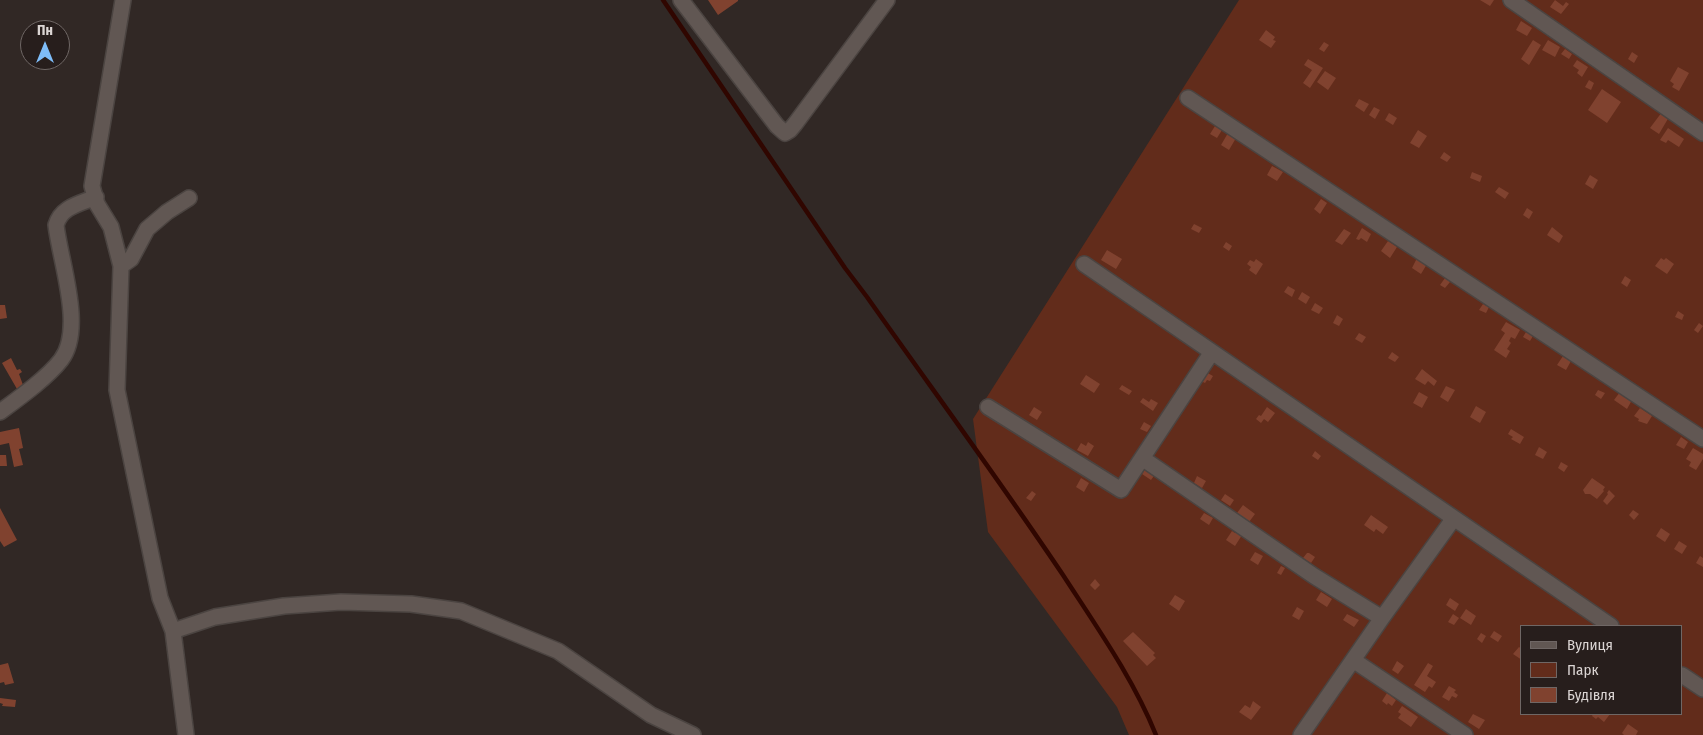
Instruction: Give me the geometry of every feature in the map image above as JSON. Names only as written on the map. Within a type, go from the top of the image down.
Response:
[{"type":"street","points":[[123,0],[92,186],[97,204],[111,227],[121,266],[117,390],[160,598],[173,631],[186,735]]},
{"type":"street","points":[[681,0],[777,126],[785,133],[795,124],[887,0]]},
{"type":"street","points":[[1511,0],[1703,133]]},
{"type":"street","points":[[1188,98],[1703,439]]},
{"type":"street","points":[[0,412],[52,370],[61,360],[71,341],[72,317],[56,225],[58,216],[65,210],[96,197]]},
{"type":"street","points":[[121,266],[131,259],[147,229],[167,212],[189,198]]},
{"type":"street","points":[[1084,264],[1610,625]]},
{"type":"street","points":[[988,407],[1120,490],[1212,352]]},
{"type":"street","points":[[1142,458],[1314,576],[1382,618]]},
{"type":"street","points":[[1308,732],[1382,618],[1454,518]]},
{"type":"street","points":[[173,631],[214,617],[284,606],[341,602],[411,604],[461,611],[558,651],[651,715],[693,735]]},
{"type":"street","points":[[1354,660],[1465,735]]},
{"type":"street","points":[[1683,676],[1703,689]]},
{"type":"green space","points":[[1239,0],[1703,0],[1703,735],[1129,735],[1117,707],[988,532],[973,419]]},
{"type":"building","points":[[708,0],[738,0],[738,1],[718,15]]},
{"type":"building","points":[[1480,0],[1494,0],[1490,6]]},
{"type":"building","points":[[1555,0],[1563,6],[1566,2],[1569,4],[1561,14],[1550,7]]},
{"type":"building","points":[[1521,21],[1532,28],[1527,36],[1516,30]]},
{"type":"building","points":[[1266,30],[1275,37],[1273,40],[1276,41],[1271,48],[1259,40]]},
{"type":"building","points":[[1533,40],[1541,45],[1529,65],[1521,59]]},
{"type":"building","points":[[1548,40],[1560,47],[1555,57],[1542,50]]},
{"type":"building","points":[[1324,42],[1329,45],[1324,52],[1319,49]]},
{"type":"building","points":[[1565,49],[1572,54],[1569,59],[1561,54]]},
{"type":"building","points":[[1632,52],[1638,56],[1634,63],[1628,59]]},
{"type":"building","points":[[1308,59],[1323,68],[1310,88],[1303,83],[1312,70],[1304,65]]},
{"type":"building","points":[[1577,60],[1588,67],[1582,77],[1577,73],[1579,70],[1573,66]]},
{"type":"building","points":[[1678,67],[1689,73],[1679,91],[1672,87],[1674,84],[1670,81]]},
{"type":"building","points":[[1325,71],[1336,78],[1328,90],[1317,82]]},
{"type":"building","points":[[1589,80],[1594,83],[1591,90],[1585,87]]},
{"type":"building","points":[[1602,89],[1621,102],[1607,123],[1588,110]]},
{"type":"building","points":[[1359,99],[1369,104],[1364,112],[1355,106]]},
{"type":"building","points":[[1374,107],[1380,110],[1375,119],[1369,115]]},
{"type":"building","points":[[1662,112],[1669,117],[1659,134],[1650,128]]},
{"type":"building","points":[[1389,113],[1397,118],[1393,125],[1385,120]]},
{"type":"building","points":[[1215,126],[1222,130],[1217,138],[1210,134]]},
{"type":"building","points":[[1668,128],[1684,139],[1679,147],[1668,140],[1666,143],[1660,140]]},
{"type":"building","points":[[1418,130],[1427,136],[1419,148],[1410,143]]},
{"type":"building","points":[[1228,133],[1236,138],[1229,150],[1221,145]]},
{"type":"building","points":[[1444,152],[1451,157],[1447,162],[1440,158]]},
{"type":"building","points":[[1272,166],[1283,172],[1277,181],[1267,175]]},
{"type":"building","points":[[1472,172],[1482,176],[1480,182],[1470,178]]},
{"type":"building","points":[[1590,175],[1598,180],[1593,189],[1585,184]]},
{"type":"building","points":[[1499,187],[1509,193],[1505,199],[1495,192]]},
{"type":"building","points":[[1321,199],[1327,203],[1320,214],[1314,209]]},
{"type":"building","points":[[1527,208],[1533,212],[1529,219],[1523,215]]},
{"type":"building","points":[[1194,224],[1202,228],[1199,233],[1191,229]]},
{"type":"building","points":[[1552,227],[1563,236],[1559,243],[1547,235]]},
{"type":"building","points":[[1362,228],[1371,234],[1367,242],[1361,238],[1359,240],[1356,239]]},
{"type":"building","points":[[1344,229],[1351,233],[1342,245],[1335,241]]},
{"type":"building","points":[[1388,241],[1397,247],[1390,258],[1381,251]]},
{"type":"building","points":[[1226,242],[1232,246],[1229,251],[1223,247]]},
{"type":"building","points":[[1107,250],[1122,259],[1116,269],[1101,260]]},
{"type":"building","points":[[1417,258],[1427,264],[1421,274],[1412,268]]},
{"type":"building","points":[[1661,258],[1664,260],[1666,258],[1674,264],[1667,274],[1655,266]]},
{"type":"building","points":[[1256,259],[1263,264],[1256,275],[1249,270],[1251,267],[1247,264],[1250,260],[1254,262]]},
{"type":"building","points":[[1625,276],[1631,280],[1627,287],[1621,283]]},
{"type":"building","points":[[1445,278],[1450,282],[1445,288],[1440,285]]},
{"type":"building","points":[[1288,286],[1295,290],[1292,297],[1284,292]]},
{"type":"building","points":[[1302,292],[1310,297],[1306,304],[1298,299]]},
{"type":"building","points":[[1315,303],[1323,308],[1319,314],[1311,310]]},
{"type":"building","points":[[1483,304],[1489,307],[1486,313],[1479,310]]},
{"type":"building","points":[[0,305],[5,305],[7,318],[0,319]]},
{"type":"building","points":[[1678,311],[1684,315],[1682,320],[1675,317]]},
{"type":"building","points":[[1337,315],[1343,319],[1339,326],[1333,323]]},
{"type":"building","points":[[1506,322],[1520,330],[1515,339],[1511,337],[1509,341],[1511,343],[1507,349],[1510,351],[1506,358],[1494,350],[1505,333],[1501,330]]},
{"type":"building","points":[[1699,323],[1703,326],[1698,333],[1694,330]]},
{"type":"building","points":[[1526,332],[1533,336],[1530,341],[1523,337]]},
{"type":"building","points":[[1359,333],[1366,337],[1362,343],[1355,339]]},
{"type":"building","points":[[1392,352],[1399,357],[1395,362],[1388,358]]},
{"type":"building","points":[[1563,356],[1571,361],[1566,370],[1557,365]]},
{"type":"building","points":[[11,358],[17,370],[20,369],[22,372],[19,374],[23,385],[17,389],[2,363]]},
{"type":"building","points":[[1422,369],[1437,381],[1434,386],[1428,381],[1425,385],[1415,379]]},
{"type":"building","points":[[1204,371],[1213,376],[1210,381],[1207,380],[1205,383],[1199,380]]},
{"type":"building","points":[[1086,375],[1100,384],[1094,393],[1080,384]]},
{"type":"building","points":[[1122,385],[1132,391],[1129,395],[1119,389]]},
{"type":"building","points":[[1446,386],[1455,390],[1448,402],[1440,397]]},
{"type":"building","points":[[1598,390],[1605,393],[1601,399],[1595,395]]},
{"type":"building","points":[[1419,392],[1428,397],[1422,408],[1413,403]]},
{"type":"building","points":[[1620,392],[1632,400],[1627,409],[1614,400]]},
{"type":"building","points":[[1143,398],[1149,402],[1151,399],[1158,403],[1153,411],[1140,402]]},
{"type":"building","points":[[1476,406],[1486,412],[1480,423],[1470,417]]},
{"type":"building","points":[[1034,407],[1042,412],[1037,420],[1029,415]]},
{"type":"building","points":[[1267,407],[1275,413],[1268,422],[1264,419],[1261,423],[1256,419],[1259,415],[1261,416]]},
{"type":"building","points":[[1640,408],[1652,416],[1647,424],[1638,421],[1639,419],[1634,416]]},
{"type":"building","points":[[1144,422],[1151,426],[1147,432],[1140,429]]},
{"type":"building","points":[[19,428],[23,448],[19,449],[23,465],[14,467],[9,443],[0,445],[0,432]]},
{"type":"building","points":[[1511,429],[1524,437],[1520,444],[1511,439],[1513,437],[1508,434]]},
{"type":"building","points":[[1681,437],[1688,442],[1684,449],[1676,445]]},
{"type":"building","points":[[1088,442],[1094,446],[1088,456],[1077,450],[1081,443],[1086,446]]},
{"type":"building","points":[[1539,447],[1547,452],[1543,459],[1535,455]]},
{"type":"building","points":[[1693,448],[1703,454],[1703,459],[1696,470],[1689,466],[1691,462],[1686,459]]},
{"type":"building","points":[[1315,451],[1321,456],[1318,460],[1312,456]]},
{"type":"building","points":[[0,455],[6,455],[7,466],[0,466]]},
{"type":"building","points":[[1561,462],[1568,466],[1564,472],[1558,468]]},
{"type":"building","points":[[1146,468],[1156,473],[1151,480],[1142,474]]},
{"type":"building","points":[[1197,476],[1206,481],[1202,488],[1194,483]]},
{"type":"building","points":[[1081,478],[1089,483],[1084,492],[1076,487]]},
{"type":"building","points":[[1592,478],[1605,487],[1597,499],[1590,494],[1585,494],[1583,490]]},
{"type":"building","points":[[1609,490],[1615,496],[1607,505],[1603,501]]},
{"type":"building","points":[[1032,491],[1036,494],[1031,501],[1026,498]]},
{"type":"building","points":[[1225,494],[1234,500],[1230,506],[1221,500]]},
{"type":"building","points":[[1243,505],[1255,514],[1249,522],[1237,513]]},
{"type":"building","points":[[0,508],[17,540],[4,547],[0,541]]},
{"type":"building","points":[[1633,510],[1639,514],[1634,520],[1629,515]]},
{"type":"building","points":[[1204,513],[1213,518],[1209,525],[1200,519]]},
{"type":"building","points":[[1371,515],[1388,527],[1383,534],[1376,529],[1374,532],[1364,525]]},
{"type":"building","points":[[1661,528],[1670,534],[1665,542],[1656,536]]},
{"type":"building","points":[[1232,531],[1235,533],[1237,531],[1242,535],[1235,546],[1226,540]]},
{"type":"building","points":[[1679,541],[1687,546],[1682,554],[1674,549]]},
{"type":"building","points":[[1255,552],[1263,556],[1258,565],[1250,560]]},
{"type":"building","points":[[1307,553],[1315,557],[1311,563],[1303,558]]},
{"type":"building","points":[[1700,556],[1703,558],[1703,567],[1696,563]]},
{"type":"building","points":[[1281,566],[1285,568],[1281,575],[1277,573]]},
{"type":"building","points":[[1095,579],[1100,585],[1095,590],[1090,585]]},
{"type":"building","points":[[1321,592],[1332,599],[1327,607],[1316,600]]},
{"type":"building","points":[[1175,595],[1185,601],[1179,611],[1169,604]]},
{"type":"building","points":[[1450,598],[1459,604],[1455,611],[1446,605]]},
{"type":"building","points":[[1297,607],[1304,611],[1299,620],[1292,616]]},
{"type":"building","points":[[1466,609],[1476,616],[1471,625],[1460,618]]},
{"type":"building","points":[[1347,614],[1359,620],[1354,627],[1343,620]]},
{"type":"building","points":[[1453,614],[1459,618],[1454,625],[1448,622]]},
{"type":"building","points":[[1494,631],[1502,636],[1498,642],[1490,637]]},
{"type":"building","points":[[1133,632],[1155,653],[1153,655],[1156,658],[1147,666],[1123,641]]},
{"type":"building","points":[[1481,633],[1486,636],[1482,643],[1477,639]]},
{"type":"building","points":[[1519,647],[1520,648],[1520,659],[1513,654]]},
{"type":"building","points":[[1397,661],[1404,666],[1398,674],[1392,670]]},
{"type":"building","points":[[8,663],[14,683],[5,685],[4,682],[0,683],[0,665]]},
{"type":"building","points":[[1428,663],[1433,666],[1427,676],[1436,682],[1432,688],[1429,686],[1425,692],[1414,685]]},
{"type":"building","points":[[1449,686],[1456,690],[1454,692],[1458,695],[1456,698],[1452,696],[1449,701],[1442,697]]},
{"type":"building","points":[[1387,693],[1396,700],[1392,706],[1382,701]]},
{"type":"building","points":[[0,698],[16,700],[15,707],[2,706]]},
{"type":"building","points":[[1253,701],[1261,707],[1251,720],[1239,712],[1245,705],[1250,708]]},
{"type":"building","points":[[1402,706],[1418,717],[1411,727],[1398,718],[1401,714],[1398,712]]},
{"type":"building","points":[[1473,714],[1485,720],[1479,729],[1468,722]]},
{"type":"building","points":[[1609,715],[1604,722],[1598,717],[1596,719],[1592,716]]},
{"type":"building","points":[[1628,724],[1638,731],[1636,735],[1624,735],[1622,733]]},
{"type":"waterway","points":[[663,0],[845,268],[1063,575],[1125,673],[1156,735]]}]
